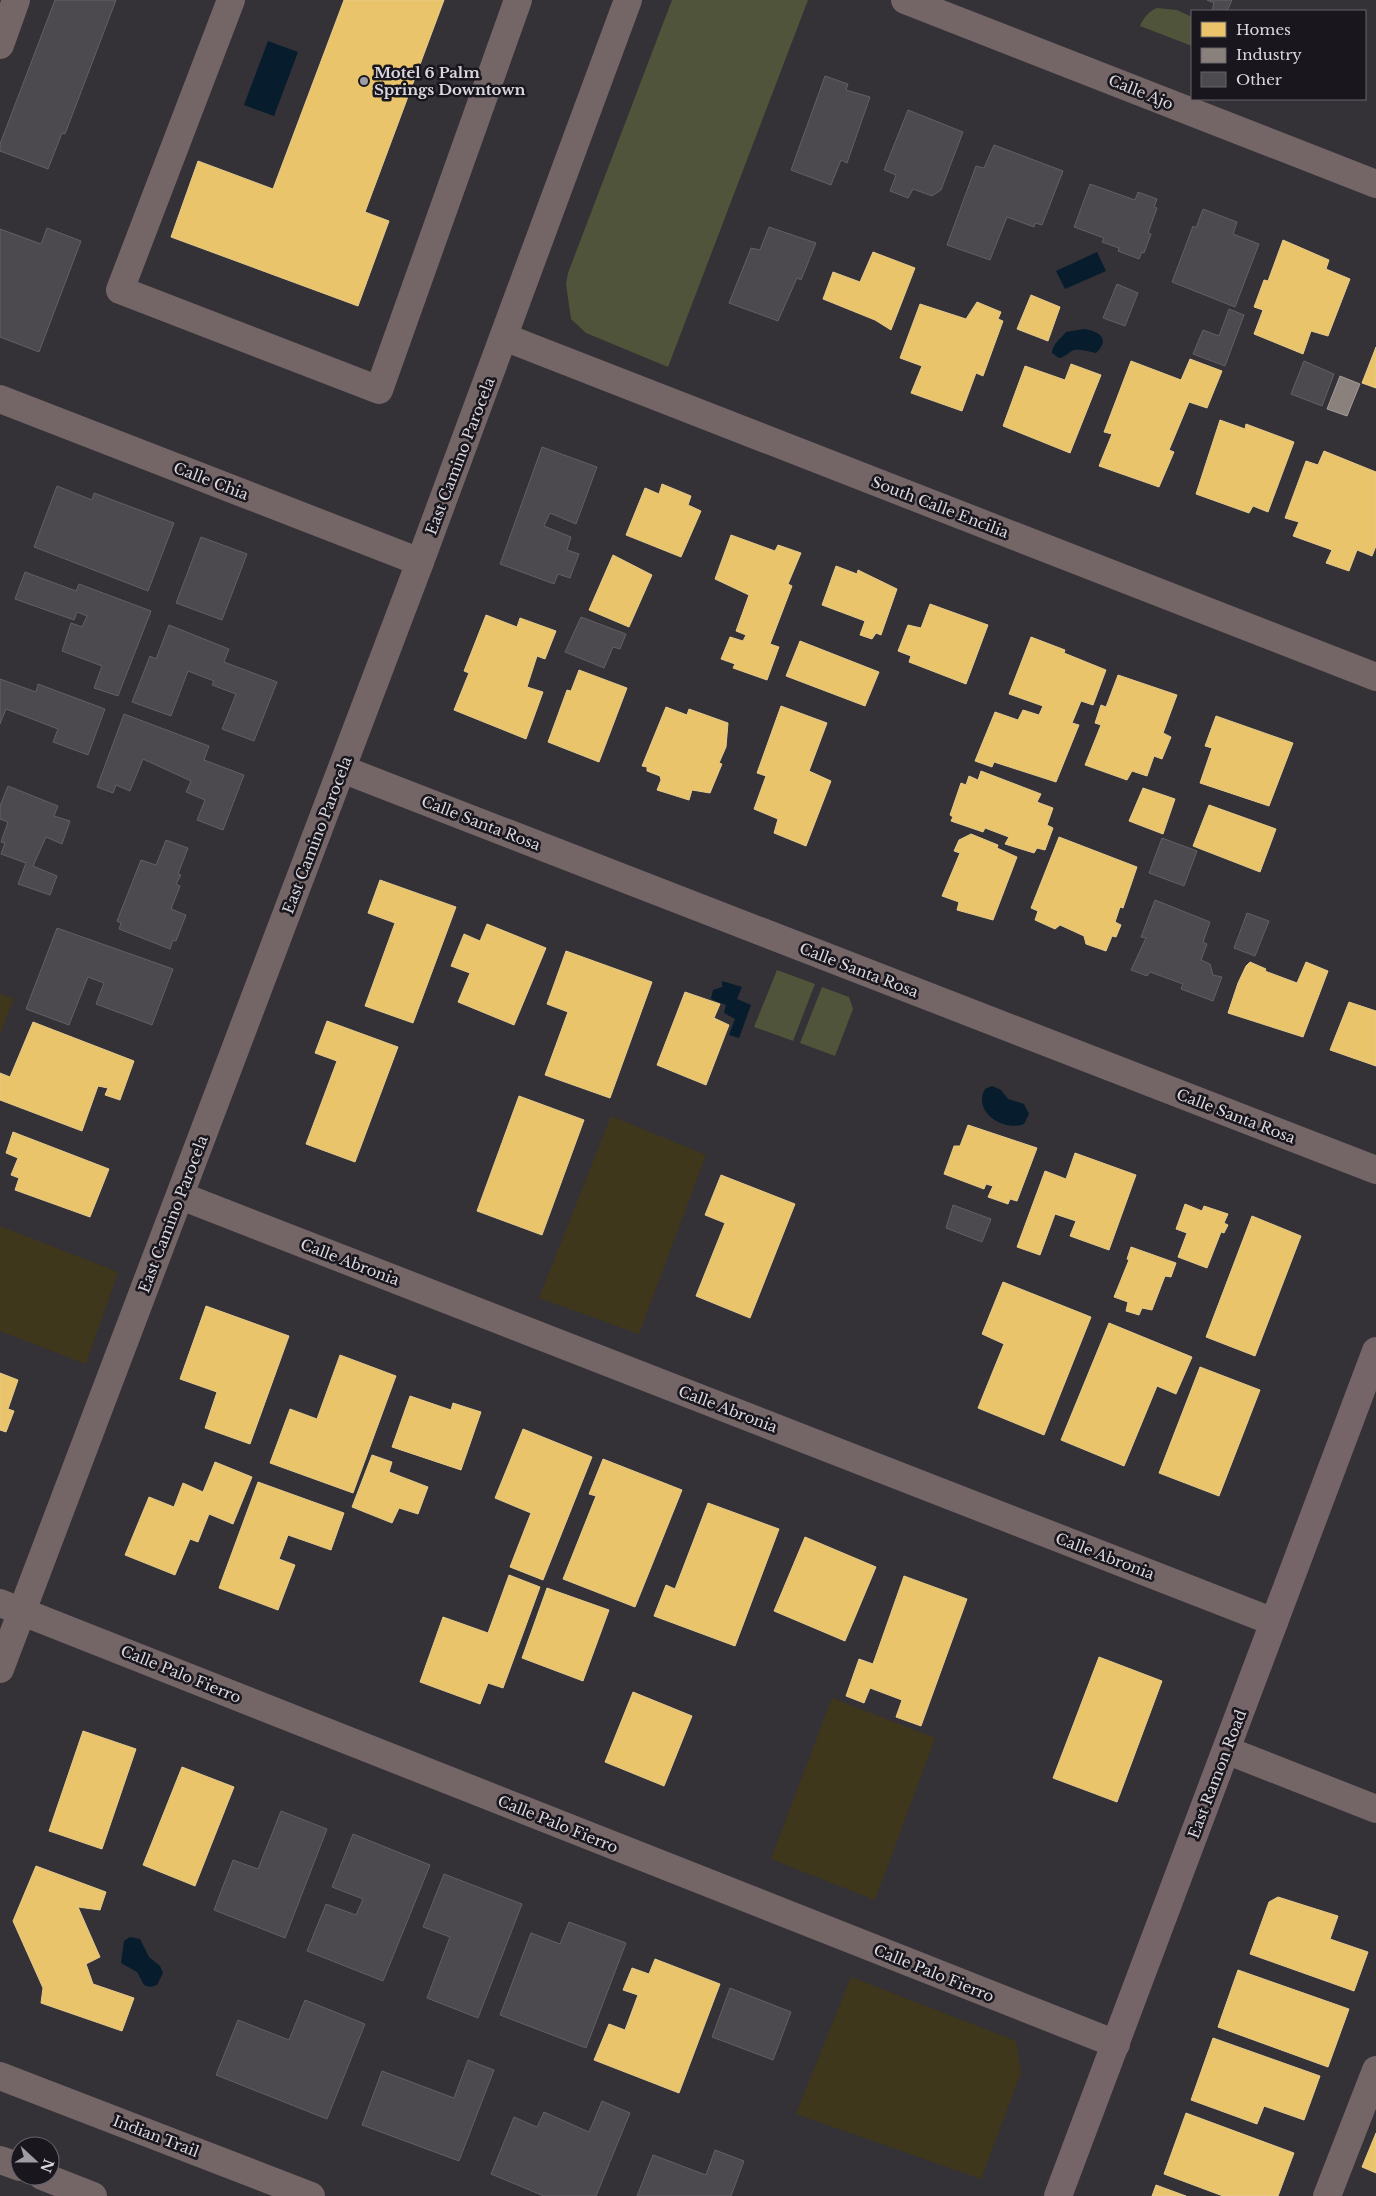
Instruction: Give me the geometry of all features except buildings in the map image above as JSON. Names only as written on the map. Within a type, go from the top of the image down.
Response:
[{"type":"main road","name":"East Ramon Road","points":[[1058,2196],[1376,1351]]},
{"type":"street","points":[[0,45],[16,0]]},
{"type":"street","points":[[231,0],[120,290],[379,390],[518,0]]},
{"type":"street","name":"East Camino Parocela","points":[[0,1669],[11,1607],[181,1196],[420,562],[628,0]]},
{"type":"street","name":"Calle Ajo","points":[[905,0],[1376,184]]},
{"type":"street","name":"South Calle Encilia","points":[[504,337],[1376,677]]},
{"type":"street","name":"Calle Chia","points":[[0,401],[420,562]]},
{"type":"street","name":"Calle Santa Rosa","points":[[342,769],[1376,1170]]},
{"type":"street","name":"Calle Abronia","points":[[181,1196],[1274,1622]]},
{"type":"street","name":"Calle Palo Fierro","points":[[11,1607],[1116,2044]]},
{"type":"street","points":[[1226,1750],[1376,1809]]},
{"type":"street","points":[[1327,2196],[1376,2070]]},
{"type":"street","name":"Indian Trail","points":[[0,2076],[311,2196]]},
{"type":"street","points":[[60,2183],[93,2196]]},
{"type":"green space","points":[[672,0],[808,0],[668,367],[586,333],[571,319],[566,284],[568,273]]},
{"type":"green space","points":[[1157,8],[1177,10],[1191,17],[1191,46],[1140,26],[1151,11]]},
{"type":"green space","points":[[777,970],[815,984],[793,1041],[754,1027]]},
{"type":"green space","points":[[822,987],[849,997],[853,1009],[835,1056],[800,1043]]},
{"type":"sand","points":[[0,994],[14,999],[0,1034]]},
{"type":"sand","points":[[611,1116],[706,1155],[639,1334],[539,1298]]},
{"type":"sand","points":[[0,1226],[118,1272],[86,1364],[0,1331]]},
{"type":"sand","points":[[832,1698],[935,1738],[875,1900],[771,1859]]},
{"type":"sand","points":[[851,1977],[1016,2041],[1021,2073],[981,2179],[796,2114]]},
{"type":"water","points":[[268,41],[298,52],[274,116],[244,105]]},
{"type":"water","points":[[1097,252],[1106,271],[1065,289],[1056,271]]},
{"type":"water","points":[[1084,329],[1098,334],[1103,340],[1103,344],[1096,353],[1074,350],[1059,358],[1052,353],[1055,344],[1066,332]]},
{"type":"water","points":[[722,981],[742,987],[737,999],[751,1005],[739,1038],[729,1035],[735,1019],[724,1013],[726,1005],[711,999],[713,990],[722,987]]},
{"type":"water","points":[[992,1086],[1001,1090],[1008,1099],[1024,1104],[1029,1114],[1024,1124],[1016,1126],[999,1123],[986,1112],[982,1097],[985,1089]]},
{"type":"water","points":[[130,1937],[140,1939],[149,1957],[160,1966],[163,1973],[157,1985],[150,1987],[144,1985],[137,1972],[121,1963],[124,1941]]},
{"type":"place","name":"Motel 6 Palm Springs Downtown","points":[[364,81]]}]
